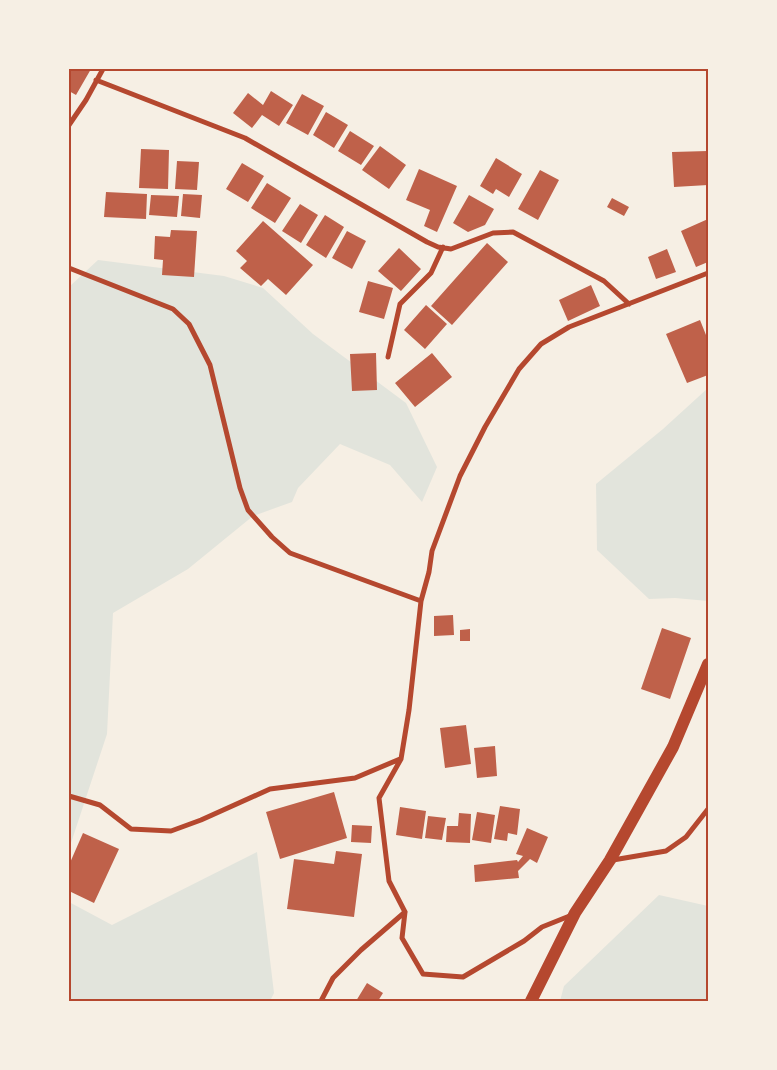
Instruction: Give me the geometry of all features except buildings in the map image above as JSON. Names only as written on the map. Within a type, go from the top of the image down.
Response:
[{"type":"main road","points":[[531,1001],[575,913],[610,860],[673,747],[708,664]]},
{"type":"street","points":[[69,126],[103,69]]},
{"type":"street","points":[[96,80],[245,138],[427,242],[451,249],[493,233],[513,232],[604,281],[629,304]]},
{"type":"street","points":[[388,357],[400,304],[431,273],[443,247]]},
{"type":"street","points":[[69,268],[173,309],[189,324],[210,365],[240,488],[248,510],[272,537],[290,553],[421,601]]},
{"type":"street","points":[[575,913],[542,927],[516,945],[463,976],[423,974],[402,938],[405,912],[389,881],[379,798],[401,759],[409,710],[421,601],[429,572],[432,551],[460,476],[484,427],[518,369],[541,344],[569,327],[708,274]]},
{"type":"street","points":[[69,796],[100,805],[130,829],[171,831],[201,820],[270,789],[355,778],[401,759]]},
{"type":"street","points":[[610,860],[666,851],[686,837],[708,809]]},
{"type":"street","points":[[321,1001],[333,978],[360,950],[405,912]]},
{"type":"shaded area","points":[[98,260],[224,276],[263,288],[313,334],[406,403],[437,467],[422,502],[390,465],[340,444],[298,488],[292,502],[253,516],[188,569],[113,613],[107,734],[69,849],[69,287]]},
{"type":"shaded area","points":[[708,388],[708,601],[675,598],[649,599],[597,550],[596,484],[663,429]]},
{"type":"shaded area","points":[[257,852],[274,993],[270,1001],[69,1001],[69,902],[112,925]]},
{"type":"shaded area","points":[[659,895],[708,906],[708,1001],[560,1001],[564,986]]}]
